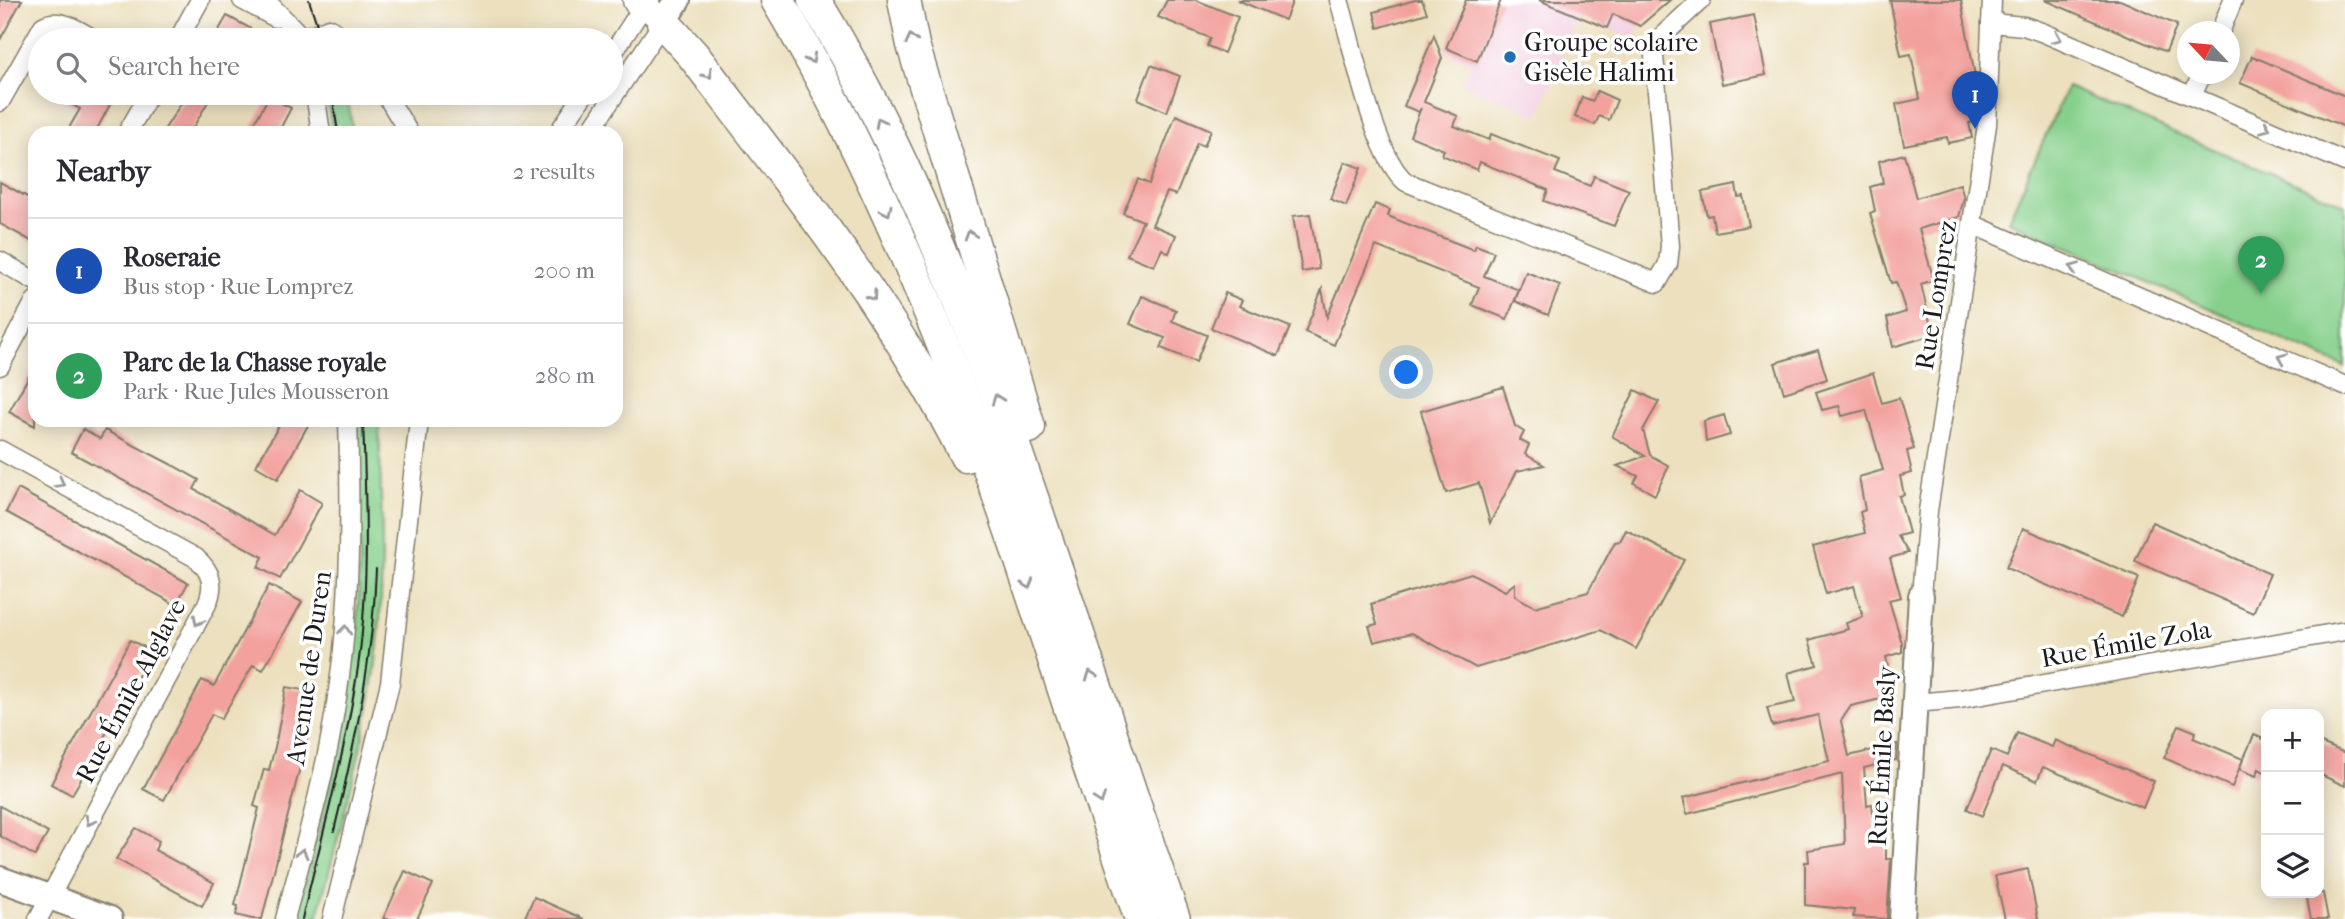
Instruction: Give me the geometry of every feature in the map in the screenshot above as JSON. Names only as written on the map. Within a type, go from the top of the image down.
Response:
[{"type":"highway","points":[[777,0],[843,117],[896,229],[942,341],[1014,542],[1141,919]]},
{"type":"highway","points":[[814,0],[888,137],[951,278],[1019,460],[1174,919]]},
{"type":"highway","points":[[904,0],[916,58],[1059,529],[1075,625]]},
{"type":"highway","points":[[654,5],[706,71],[886,316],[950,422],[1014,542]]},
{"type":"street","points":[[185,28],[200,0]]},
{"type":"street","points":[[242,0],[285,23]]},
{"type":"street","points":[[266,0],[291,28]]},
{"type":"street","points":[[1339,0],[1384,152],[1398,176],[1406,182],[1657,283],[1668,264],[1670,246],[1654,55],[1661,37],[1701,0]]},
{"type":"street","name":"Rue Lomprez","points":[[1921,596],[1927,511],[1974,225],[1987,125],[1992,0]]},
{"type":"street","points":[[2224,21],[2233,0]]},
{"type":"street","points":[[623,42],[654,5]]},
{"type":"street","points":[[623,66],[654,5]]},
{"type":"street","points":[[42,28],[49,22],[64,23],[73,28]]},
{"type":"street","points":[[1991,23],[2035,29],[2345,162]]},
{"type":"street","points":[[0,102],[28,53]]},
{"type":"street","points":[[2192,96],[2197,84]]},
{"type":"street","points":[[131,126],[143,105]]},
{"type":"street","points":[[317,105],[320,126]]},
{"type":"street","points":[[392,105],[405,126]]},
{"type":"street","points":[[563,126],[578,105]]},
{"type":"street","points":[[593,126],[603,105]]},
{"type":"street","points":[[1974,225],[2345,386]]},
{"type":"street","points":[[0,261],[28,277]]},
{"type":"street","points":[[0,366],[28,314]]},
{"type":"street","name":"Avenue de Duren","points":[[285,919],[324,764],[341,673],[351,554],[348,427]]},
{"type":"street","points":[[332,919],[388,696],[418,427]]},
{"type":"street","name":"Rue Émile Alglave","points":[[0,450],[196,558],[208,570],[212,586],[207,604],[44,908]]},
{"type":"street","name":"Rue Émile Basly","points":[[1902,919],[1921,596]]},
{"type":"street","name":"Rue Émile Zola","points":[[1915,703],[1960,699],[2345,631]]},
{"type":"street","points":[[0,879],[44,908],[110,919]]},
{"type":"shaded area","name":"Groupe scolaire Gisèle Halimi","points":[[1466,0],[1670,0],[1640,26],[1634,39],[1578,17],[1539,116],[1462,84],[1470,62],[1444,51]]},
{"type":"green space","points":[[2067,87],[2345,205],[2345,367],[2008,221]]},
{"type":"green space","points":[[328,105],[349,105],[352,126],[331,126]]},
{"type":"green space","points":[[357,427],[379,427],[381,608],[370,701],[357,764],[317,919],[296,919],[336,757],[348,692],[356,629],[360,510]]},
{"type":"building","points":[[0,0],[22,0],[0,40]]},
{"type":"building","points":[[1167,0],[1196,0],[1238,17],[1224,53],[1207,46],[1210,38],[1158,17]]},
{"type":"building","points":[[1237,0],[1293,0],[1285,20]]},
{"type":"building","points":[[1422,0],[1427,13],[1378,28],[1374,12]]},
{"type":"building","points":[[1466,0],[1501,0],[1477,61],[1446,48]]},
{"type":"building","points":[[1539,0],[1670,0],[1640,26],[1613,14],[1607,28]]},
{"type":"building","points":[[1890,0],[1961,0],[1975,76],[1965,78],[1973,122],[1969,123],[1972,138],[1948,143],[1947,137],[1904,145],[1896,104],[1920,99],[1911,54],[1901,56]]},
{"type":"building","points":[[2045,0],[2120,0],[2177,25],[2166,52]]},
{"type":"building","points":[[1754,15],[1766,75],[1722,84],[1710,24]]},
{"type":"building","points":[[227,16],[249,28],[220,28]]},
{"type":"building","points":[[1434,35],[1442,58],[1424,102],[1458,116],[1454,126],[1489,140],[1491,134],[1560,161],[1555,172],[1590,186],[1594,176],[1629,190],[1614,226],[1544,201],[1548,190],[1480,162],[1477,170],[1442,155],[1444,150],[1410,136],[1421,108],[1419,112],[1404,106]]},
{"type":"building","points":[[2252,56],[2345,96],[2345,127],[2240,83]]},
{"type":"building","points":[[1151,65],[1180,76],[1167,112],[1138,99]]},
{"type":"building","points":[[1597,91],[1617,100],[1609,120],[1599,116],[1595,125],[1575,117],[1582,97],[1593,101]]},
{"type":"building","points":[[72,105],[110,105],[99,126],[70,126],[80,109]]},
{"type":"building","points":[[180,105],[206,105],[194,126],[167,126]]},
{"type":"building","points":[[264,105],[286,105],[291,108],[282,126],[253,126]]},
{"type":"building","points":[[1176,115],[1211,130],[1204,146],[1197,143],[1176,195],[1167,192],[1152,225],[1176,235],[1169,253],[1162,249],[1154,266],[1127,255],[1143,221],[1123,213],[1138,179],[1149,184]]},
{"type":"building","points":[[1904,154],[1916,198],[1960,184],[1964,198],[1959,217],[1919,229],[1934,280],[1921,284],[1933,335],[1893,347],[1887,318],[1906,312],[1896,282],[1891,283],[1870,213],[1875,211],[1870,187],[1883,183],[1879,161]]},
{"type":"building","points":[[1345,162],[1361,168],[1346,206],[1330,199]]},
{"type":"building","points":[[0,182],[28,197],[28,239],[0,224]]},
{"type":"building","points":[[1736,185],[1738,197],[1743,196],[1749,226],[1715,232],[1712,215],[1707,216],[1702,192]]},
{"type":"building","points":[[1375,204],[1390,210],[1388,216],[1405,223],[1474,250],[1476,245],[1494,252],[1484,276],[1519,290],[1507,319],[1472,305],[1479,287],[1376,246],[1334,345],[1305,332],[1322,289],[1327,317]]},
{"type":"building","points":[[1310,214],[1319,269],[1302,272],[1293,216]]},
{"type":"building","points":[[1526,272],[1560,285],[1548,315],[1515,301]]},
{"type":"building","points":[[1225,293],[1242,300],[1239,306],[1290,327],[1278,356],[1211,328]]},
{"type":"building","points":[[1142,296],[1176,310],[1172,321],[1207,335],[1196,362],[1161,348],[1165,338],[1130,324]]},
{"type":"building","points":[[1818,350],[1827,379],[1784,393],[1775,363]]},
{"type":"building","points":[[1873,373],[1882,403],[1899,398],[1914,449],[1907,451],[1912,473],[1900,476],[1904,495],[1899,496],[1909,533],[1898,536],[1908,553],[1890,558],[1901,597],[1889,600],[1902,643],[1902,652],[1886,657],[1894,696],[1851,706],[1841,721],[1849,756],[1897,744],[1896,760],[1864,768],[1867,805],[1872,804],[1876,841],[1886,840],[1886,859],[1891,859],[1887,919],[1853,917],[1854,910],[1805,905],[1805,862],[1809,862],[1808,850],[1845,844],[1842,774],[1687,814],[1683,798],[1829,761],[1818,715],[1772,726],[1767,708],[1795,702],[1788,673],[1817,665],[1809,640],[1848,629],[1846,623],[1863,617],[1854,586],[1826,594],[1813,547],[1865,533],[1860,512],[1865,510],[1859,477],[1883,470],[1866,410],[1842,416],[1839,406],[1822,410],[1816,392]]},
{"type":"building","points":[[28,378],[28,422],[9,412]]},
{"type":"building","points":[[1503,387],[1515,426],[1524,432],[1520,440],[1529,445],[1525,454],[1544,465],[1517,471],[1490,523],[1479,483],[1446,493],[1421,411]]},
{"type":"building","points":[[1635,390],[1659,402],[1643,430],[1650,455],[1669,466],[1655,495],[1634,483],[1638,476],[1617,466],[1645,456],[1612,436]]},
{"type":"building","points":[[1724,415],[1730,435],[1706,442],[1704,421]]},
{"type":"building","points":[[278,427],[307,427],[278,479],[256,466]]},
{"type":"building","points":[[83,429],[100,439],[105,430],[174,466],[199,480],[194,489],[275,535],[300,490],[322,503],[280,579],[258,567],[263,557],[71,452]]},
{"type":"building","points":[[18,489],[188,583],[176,605],[6,512]]},
{"type":"building","points":[[2152,522],[2270,574],[2253,613],[2135,561]]},
{"type":"building","points":[[2023,528],[2139,578],[2122,617],[2006,568]]},
{"type":"building","points":[[1626,530],[1684,560],[1636,649],[1601,630],[1476,668],[1412,633],[1374,642],[1369,626],[1377,624],[1371,604],[1471,573],[1505,591],[1515,583],[1515,596],[1535,607],[1588,592],[1615,542],[1620,541]]},
{"type":"building","points":[[269,585],[302,602],[263,670],[253,665],[221,719],[212,714],[164,800],[143,789],[202,680],[214,686]]},
{"type":"building","points":[[130,640],[152,651],[72,795],[51,784]]},
{"type":"building","points":[[286,687],[315,692],[307,739],[262,919],[252,919],[236,915],[238,906],[235,905],[259,808],[254,806],[264,769],[269,770]]},
{"type":"building","points":[[2179,725],[2196,732],[2193,738],[2243,759],[2232,787],[2164,758]]},
{"type":"building","points":[[2017,733],[2052,747],[2055,740],[2154,781],[2143,808],[2043,767],[2037,781],[2003,766],[1982,816],[1967,809],[1991,750],[2007,757]]},
{"type":"building","points":[[2254,735],[2261,738],[2261,770],[2259,769],[2256,776],[2239,769]]},
{"type":"building","points":[[2324,744],[2345,753],[2345,786],[2324,776]]},
{"type":"building","points":[[0,806],[48,833],[35,856],[0,836]]},
{"type":"building","points":[[136,828],[159,841],[155,850],[214,883],[202,906],[116,859]]},
{"type":"building","points":[[2028,869],[2038,919],[2005,919],[1995,876]]},
{"type":"building","points":[[405,871],[433,884],[417,919],[383,919]]},
{"type":"building","points":[[534,897],[584,919],[524,919]]},
{"type":"building","points":[[2307,898],[2324,898],[2328,919],[2311,919]]},
{"type":"tram line","points":[[309,0],[318,28]]},
{"type":"tram line","points":[[334,105],[337,126]]},
{"type":"tram line","points":[[302,919],[345,740],[360,648],[366,550],[363,427]]},
{"type":"tram line","points":[[334,831],[362,701],[376,569]]},
{"type":"place","name":"Groupe scolaire Gisèle Halimi","points":[[1510,57]]},
{"type":"place","name":"Roseraie","points":[[1975,129]]},
{"type":"place","name":"Parc de la Chasse royale","points":[[2261,294]]}]
